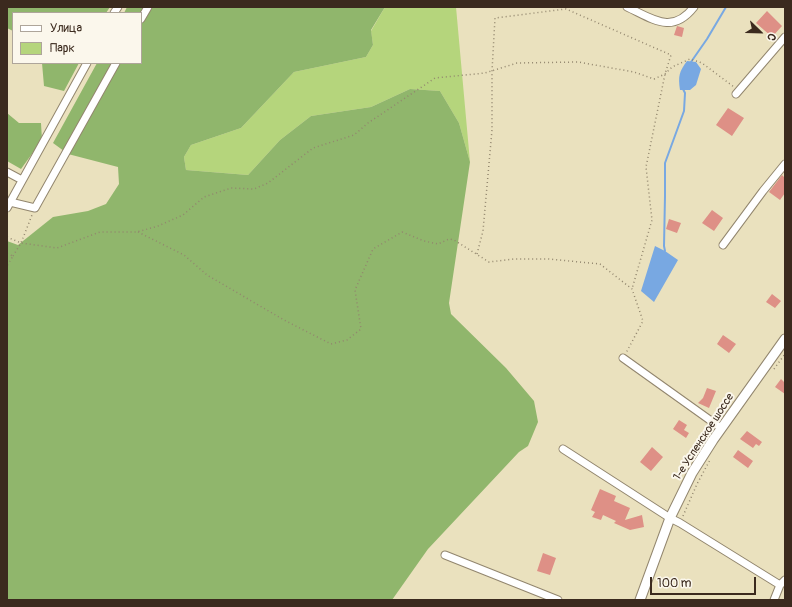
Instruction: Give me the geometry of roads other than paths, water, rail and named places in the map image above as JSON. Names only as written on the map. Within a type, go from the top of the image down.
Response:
[{"type":"main road","name":"1-е Успенское шоссе","points":[[640,600],[670,518],[692,473],[721,428],[785,339]]},
{"type":"street","points":[[142,17],[148,7]]},
{"type":"street","points":[[627,7],[661,22],[669,23],[682,19],[694,7]]},
{"type":"street","points":[[737,93],[785,37]]},
{"type":"street","points":[[86,64],[9,205],[35,208],[115,64]]},
{"type":"street","points":[[723,245],[785,164]]},
{"type":"street","points":[[7,172],[22,180]]},
{"type":"street","points":[[623,358],[721,428]]},
{"type":"street","points":[[563,449],[670,518],[782,582],[774,600]]},
{"type":"street","points":[[445,555],[558,600]]},
{"type":"water","points":[[687,61],[696,62],[701,69],[696,85],[690,90],[680,90],[680,74]]},
{"type":"water","points":[[655,246],[678,260],[654,302],[641,291]]},
{"type":"waterway","points":[[691,62],[726,7]]},
{"type":"waterway","points":[[665,251],[665,163],[684,111],[685,93],[683,89]]}]
